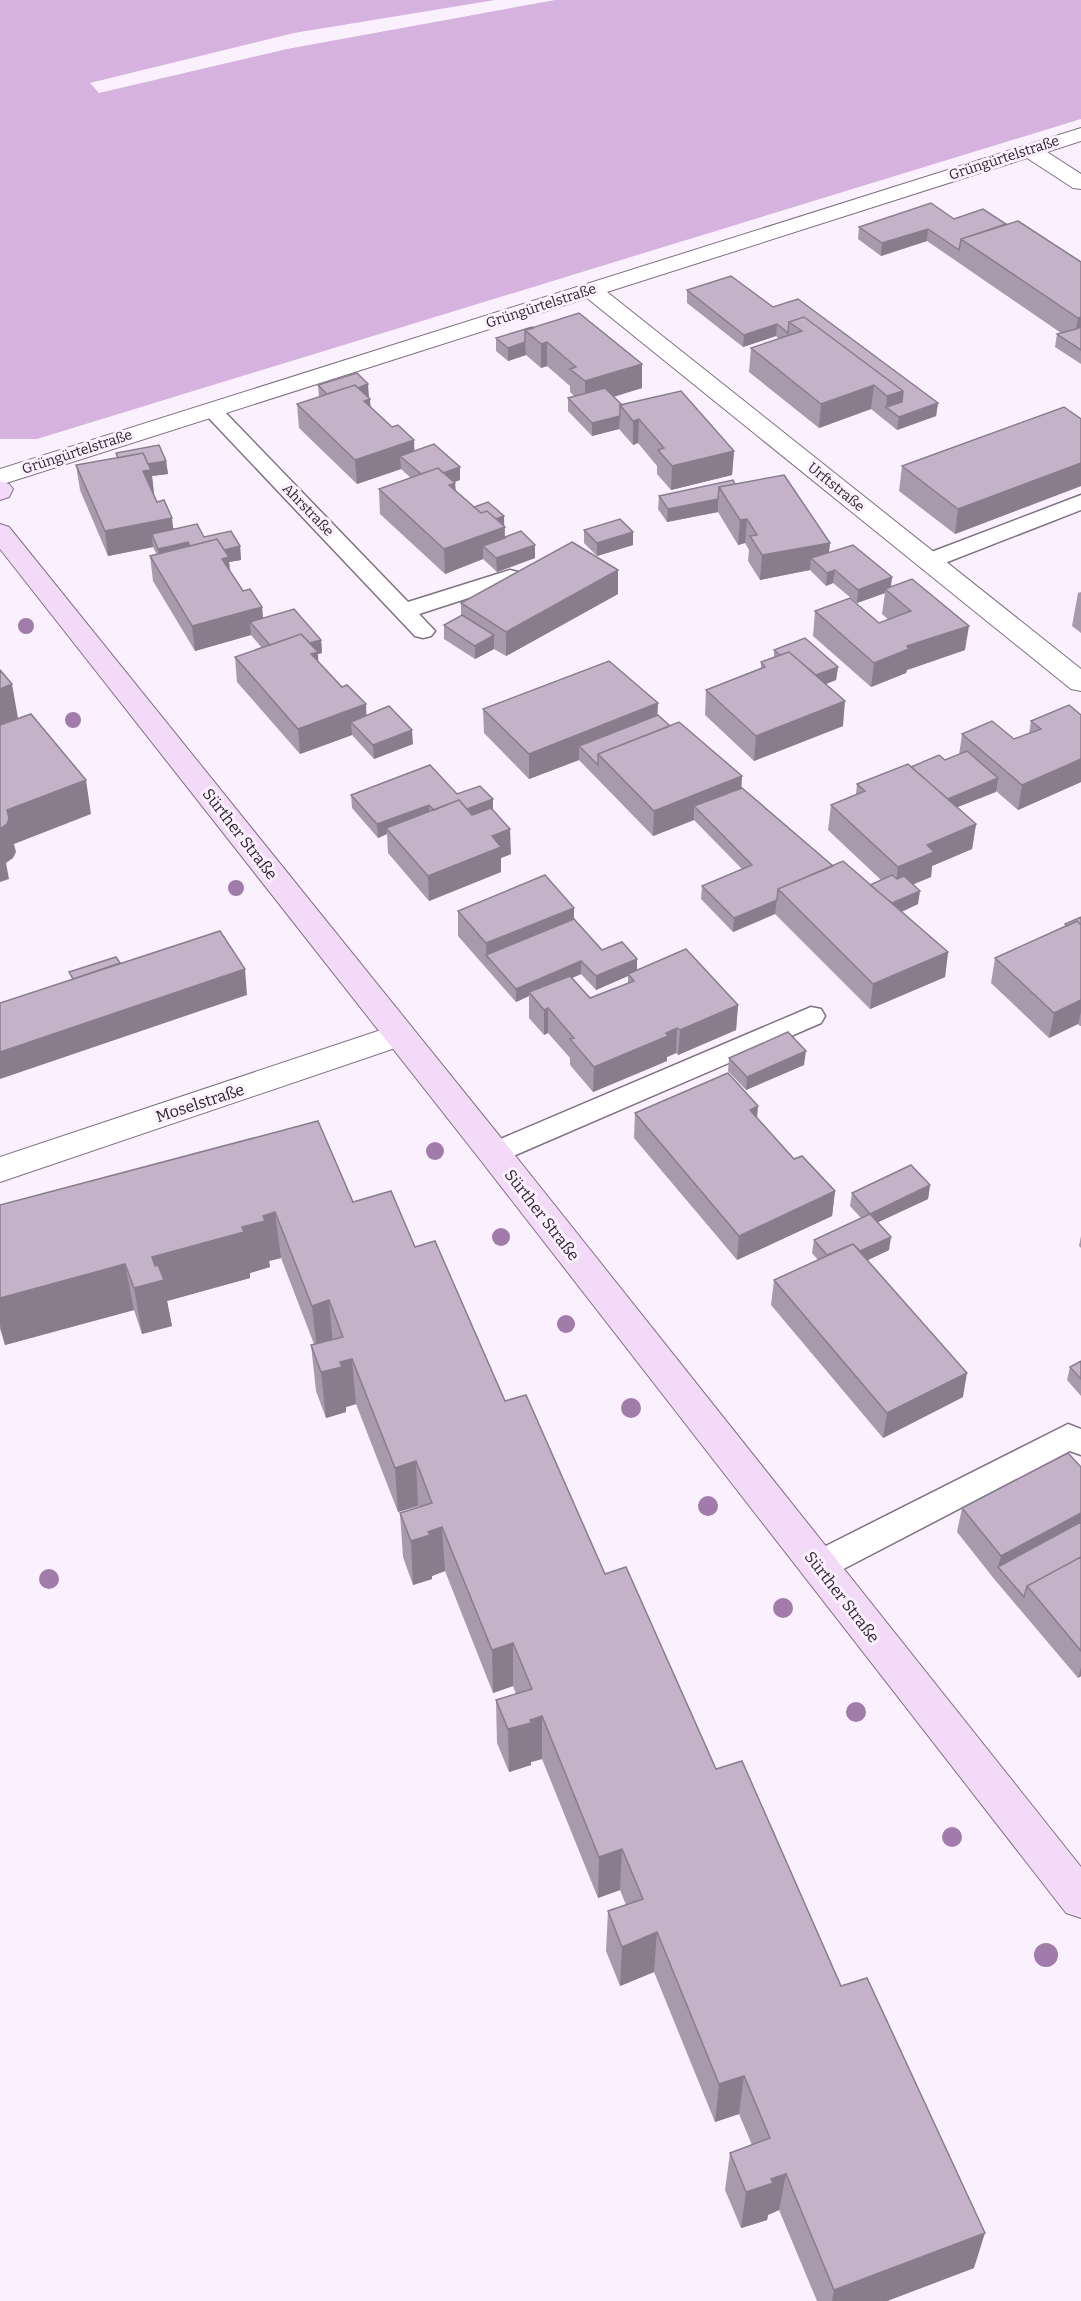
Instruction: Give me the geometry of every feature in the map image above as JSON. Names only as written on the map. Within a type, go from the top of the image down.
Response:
[{"type":"street","name":"Grüngürtelstraße","points":[[0,477],[1081,134]]},
{"type":"street","points":[[1029,150],[1081,183]]},
{"type":"street","name":"Urftstraße","points":[[591,290],[1081,683]]},
{"type":"street","name":"Sürther Straße","points":[[0,532],[494,1153],[1081,1899]]},
{"type":"street","name":"Moselstraße","points":[[0,1170],[399,1035]]},
{"type":"lane","name":"Ahrstraße","points":[[212,410],[423,631]]},
{"type":"lane","points":[[929,561],[1081,502]]},
{"type":"lane","points":[[404,611],[510,577]]},
{"type":"lane","points":[[494,1153],[811,1016]]},
{"type":"lane","points":[[818,1566],[1068,1437],[1081,1442]]},
{"type":"shaded area","points":[[0,0],[495,0],[294,33],[90,83],[99,93],[287,49],[555,0],[1081,0],[1081,119],[37,439],[0,439]]},
{"type":"building","points":[[931,203],[954,219],[983,209],[1006,224],[961,239],[959,250],[928,229],[882,243],[859,227]]},
{"type":"building","points":[[1018,221],[1081,262],[1081,317],[1078,318],[961,239]]},
{"type":"building","points":[[731,276],[773,307],[798,299],[938,403],[899,417],[886,407],[902,402],[903,391],[804,317],[789,322],[788,333],[777,324],[744,335],[687,290]]},
{"type":"building","points":[[579,313],[642,364],[585,381],[570,369],[576,367],[547,342],[541,344],[525,330]]},
{"type":"building","points":[[804,317],[903,391],[887,396],[874,385],[821,404],[751,348],[802,331],[789,322]]},
{"type":"building","points":[[532,327],[525,330],[525,342],[508,348],[496,338]]},
{"type":"building","points":[[1081,327],[1081,350],[1057,334],[1076,329]]},
{"type":"building","points":[[357,373],[368,384],[358,388],[355,385],[327,394],[318,385]]},
{"type":"building","points":[[355,385],[370,399],[364,401],[392,427],[398,425],[414,440],[355,460],[297,404]]},
{"type":"building","points":[[605,388],[622,405],[620,405],[620,416],[592,423],[568,398]]},
{"type":"building","points":[[681,391],[734,451],[672,466],[658,450],[664,448],[639,419],[633,421],[620,405]]},
{"type":"building","points":[[1064,407],[1081,419],[1081,463],[958,509],[902,466]]},
{"type":"building","points":[[434,444],[460,467],[443,473],[438,468],[421,474],[400,456]]},
{"type":"building","points":[[159,445],[166,461],[148,464],[143,453],[118,458],[116,453]]},
{"type":"building","points":[[143,453],[151,470],[143,471],[157,502],[164,500],[172,518],[105,531],[76,465]]},
{"type":"building","points":[[438,468],[455,483],[449,485],[481,513],[487,511],[505,527],[444,549],[379,489]]},
{"type":"building","points":[[784,475],[830,543],[762,555],[750,536],[757,535],[747,519],[740,520],[719,487]]},
{"type":"building","points":[[733,480],[735,484],[719,487],[718,499],[668,509],[659,496]]},
{"type":"building","points":[[488,502],[504,516],[496,519],[487,511],[481,513],[474,507]]},
{"type":"building","points":[[620,519],[633,532],[597,543],[584,530]]},
{"type":"building","points":[[197,524],[204,537],[231,531],[240,546],[224,550],[217,539],[190,546],[188,542],[158,549],[152,534]]},
{"type":"building","points":[[521,531],[535,545],[496,558],[483,546],[505,538]]},
{"type":"building","points":[[217,539],[229,557],[222,559],[243,591],[250,589],[262,607],[192,626],[150,556]]},
{"type":"building","points":[[572,542],[618,570],[506,632],[461,603]]},
{"type":"building","points":[[853,545],[892,577],[858,590],[835,570],[827,573],[811,558]]},
{"type":"building","points":[[912,579],[969,626],[907,646],[909,649],[874,663],[815,611],[850,598],[879,623],[911,611],[885,589]]},
{"type":"building","points":[[294,609],[321,640],[310,643],[301,634],[270,645],[250,622]]},
{"type":"building","points":[[462,615],[494,635],[475,646],[444,625]]},
{"type":"building","points":[[301,634],[318,652],[311,654],[342,687],[347,685],[366,704],[298,729],[235,657]]},
{"type":"building","points":[[805,638],[838,667],[816,675],[789,652],[780,655],[774,650]]},
{"type":"building","points":[[789,652],[845,701],[756,736],[706,690],[765,667],[761,662]]},
{"type":"building","points":[[609,661],[658,703],[529,754],[483,709]]},
{"type":"building","points":[[0,670],[12,684],[0,689]]},
{"type":"building","points":[[1069,705],[1081,715],[1081,759],[1022,785],[962,734],[992,721],[1014,739],[1041,729],[1031,721]]},
{"type":"building","points":[[389,706],[412,730],[373,745],[351,722]]},
{"type":"building","points":[[31,714],[86,780],[7,810],[9,818],[7,824],[0,829],[0,725]]},
{"type":"building","points":[[658,715],[670,726],[598,754],[598,765],[579,746]]},
{"type":"building","points":[[679,722],[742,776],[654,811],[598,754]]},
{"type":"building","points":[[967,751],[998,778],[948,799],[911,767],[939,755],[945,760]]},
{"type":"building","points":[[908,764],[976,824],[927,845],[934,852],[898,867],[831,805],[865,791],[857,784]]},
{"type":"building","points":[[430,765],[457,794],[480,786],[493,799],[467,809],[459,800],[434,810],[429,805],[377,824],[351,795]]},
{"type":"building","points":[[742,788],[833,866],[778,889],[777,900],[734,918],[702,886],[752,865],[694,806]]},
{"type":"building","points":[[459,800],[472,815],[491,808],[510,829],[492,836],[501,847],[428,876],[386,828]]},
{"type":"building","points":[[843,861],[948,952],[873,984],[778,889]]},
{"type":"building","points":[[545,875],[574,908],[486,943],[458,911]]},
{"type":"building","points":[[892,875],[897,879],[904,876],[920,891],[892,903],[870,885]]},
{"type":"building","points":[[1081,917],[1081,925],[1077,921],[1067,926],[1065,924]]},
{"type":"building","points":[[574,919],[602,950],[622,942],[637,959],[596,976],[581,961],[516,989],[486,955]]},
{"type":"building","points":[[1077,921],[1081,925],[1081,1000],[1054,1013],[995,958]]},
{"type":"building","points":[[220,931],[245,969],[0,1052],[0,1003]]},
{"type":"building","points":[[686,949],[738,1005],[680,1030],[677,1028],[666,1033],[668,1036],[594,1067],[570,1039],[574,1038],[548,1008],[544,1010],[529,992],[570,976],[590,998],[634,981],[628,974]]},
{"type":"building","points":[[116,957],[120,963],[73,979],[69,972]]},
{"type":"building","points":[[788,1032],[806,1051],[747,1077],[729,1058]]},
{"type":"building","points":[[728,1073],[758,1106],[750,1110],[794,1159],[802,1156],[835,1191],[739,1236],[635,1113]]},
{"type":"building","points":[[318,1121],[353,1202],[391,1191],[415,1247],[435,1241],[505,1401],[526,1395],[605,1574],[626,1567],[716,1769],[742,1761],[841,1986],[867,1978],[985,2233],[834,2290],[786,2174],[771,2179],[773,2183],[746,2192],[730,2153],[770,2138],[744,2076],[719,2084],[657,1932],[622,1947],[608,1911],[643,1899],[622,1849],[599,1857],[542,1716],[530,1720],[531,1723],[508,1729],[496,1700],[532,1689],[513,1643],[492,1650],[442,1527],[428,1532],[430,1535],[411,1541],[400,1513],[432,1503],[416,1461],[395,1468],[352,1359],[340,1362],[342,1367],[321,1372],[311,1345],[343,1337],[329,1300],[312,1306],[275,1212],[263,1216],[265,1221],[242,1227],[244,1232],[152,1257],[164,1280],[134,1288],[125,1264],[0,1298],[0,1205]]},
{"type":"building","points":[[911,1165],[930,1185],[870,1214],[852,1193]]},
{"type":"building","points":[[870,1214],[891,1237],[860,1251],[853,1244],[827,1255],[814,1240]]},
{"type":"building","points":[[853,1244],[967,1373],[887,1413],[774,1280]]},
{"type":"building","points":[[1081,1361],[1081,1379],[1070,1367]]},
{"type":"building","points":[[1068,1453],[1081,1467],[1081,1513],[1001,1556],[962,1508]]},
{"type":"building","points":[[1081,1522],[1081,1557],[1027,1586],[1024,1597],[998,1567]]},
{"type":"building","points":[[1081,1557],[1081,1651],[1027,1586]]}]
